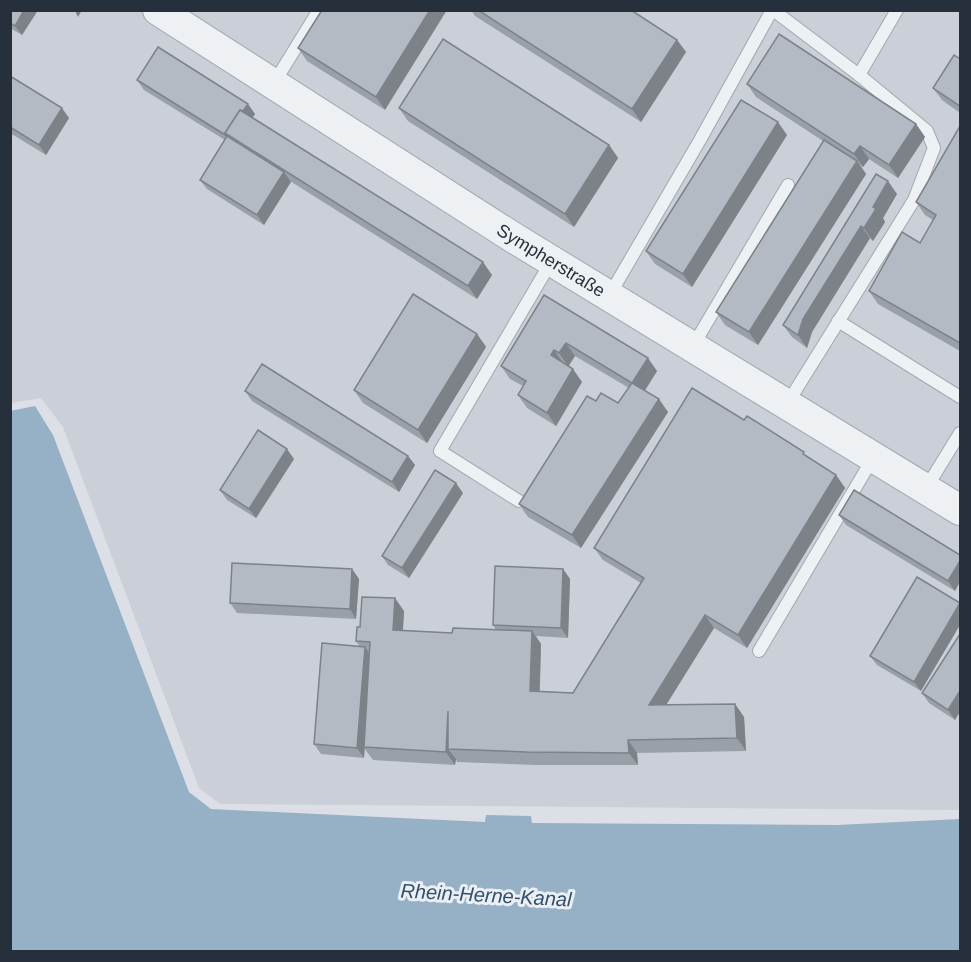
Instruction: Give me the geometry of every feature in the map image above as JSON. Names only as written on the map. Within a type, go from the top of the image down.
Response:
[{"type":"street","name":"Sympherstraße","points":[[158,10],[552,261],[949,504]]},
{"type":"lane","points":[[273,84],[320,10]]},
{"type":"lane","points":[[609,296],[700,140],[772,10],[859,75],[927,131],[934,148],[914,200],[787,405]]},
{"type":"lane","points":[[859,75],[897,10]]},
{"type":"lane","points":[[692,347],[788,185]]},
{"type":"lane","points":[[519,501],[440,451],[552,261]]},
{"type":"lane","points":[[838,321],[960,397]]},
{"type":"lane","points":[[949,504],[960,433]]},
{"type":"lane","points":[[759,651],[873,457]]},
{"type":"shaded area","points":[[11,11],[960,11],[960,810],[220,804],[199,788],[63,427],[41,398],[11,403]]},
{"type":"water","name":"Rhein-Herne-Kanal","points":[[35,406],[53,435],[189,792],[211,809],[485,822],[486,815],[531,816],[532,823],[837,825],[960,819],[960,951],[11,951],[10,411]]},
{"type":"building","points":[[10,10],[24,10],[15,26],[10,23]]},
{"type":"building","points":[[322,10],[430,10],[376,97],[298,48]]},
{"type":"building","points":[[478,10],[631,10],[677,40],[632,109]]},
{"type":"building","points":[[779,34],[916,124],[889,165],[860,146],[854,154],[747,84]]},
{"type":"building","points":[[443,39],[609,145],[565,214],[399,108]]},
{"type":"building","points":[[158,47],[248,104],[243,111],[240,110],[225,133],[227,136],[137,80]]},
{"type":"building","points":[[954,55],[960,59],[960,106],[933,88]]},
{"type":"building","points":[[10,76],[62,108],[39,145],[10,127]]},
{"type":"building","points":[[741,100],[778,122],[683,274],[646,251]]},
{"type":"building","points":[[240,110],[483,262],[468,286],[225,133]]},
{"type":"building","points":[[960,126],[960,343],[869,291],[902,232],[920,243],[936,215],[916,202]]},
{"type":"building","points":[[227,136],[284,172],[257,215],[200,180]]},
{"type":"building","points":[[824,140],[857,161],[749,332],[716,312]]},
{"type":"building","points":[[876,174],[888,181],[873,207],[876,209],[864,228],[861,226],[803,319],[798,335],[783,325]]},
{"type":"building","points":[[413,294],[477,334],[418,430],[354,390]]},
{"type":"building","points":[[544,295],[648,358],[632,383],[566,343],[559,353],[554,350],[551,355],[573,369],[547,413],[518,395],[526,381],[501,366]]},
{"type":"building","points":[[262,364],[408,456],[392,482],[245,391]]},
{"type":"building","points":[[632,383],[659,399],[572,535],[519,504],[587,396],[596,401],[601,393],[618,403]]},
{"type":"building","points":[[692,388],[744,420],[747,416],[836,475],[738,635],[705,615],[649,705],[735,704],[737,738],[628,740],[629,753],[448,749],[448,711],[446,752],[364,747],[370,642],[356,641],[357,627],[360,627],[362,597],[395,598],[393,630],[452,633],[453,628],[532,631],[530,691],[573,693],[644,578],[594,548]]},
{"type":"building","points":[[258,430],[287,449],[249,509],[220,490]]},
{"type":"building","points":[[435,470],[456,483],[402,568],[382,556]]},
{"type":"building","points":[[854,490],[960,555],[960,561],[948,581],[839,515]]},
{"type":"building","points":[[232,563],[352,569],[350,609],[230,603]]},
{"type":"building","points":[[495,566],[563,569],[561,628],[493,625]]},
{"type":"building","points":[[917,577],[960,603],[914,682],[870,656]]},
{"type":"building","points":[[960,634],[960,691],[948,710],[922,693]]},
{"type":"building","points":[[322,643],[365,647],[357,748],[314,744]]}]
